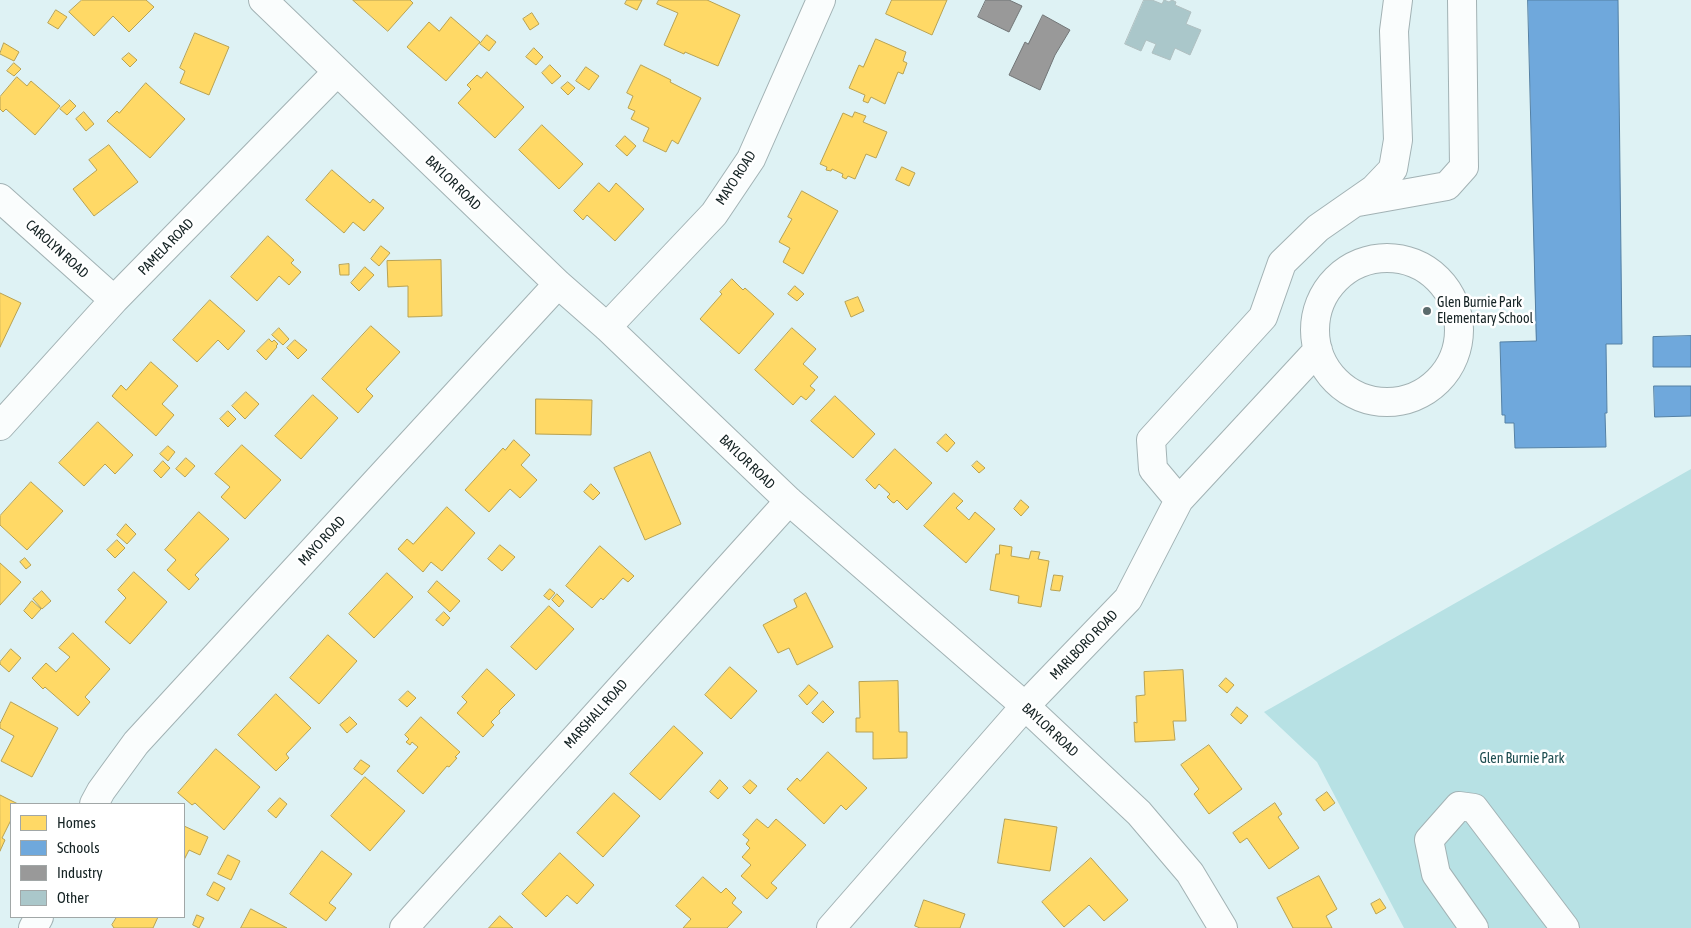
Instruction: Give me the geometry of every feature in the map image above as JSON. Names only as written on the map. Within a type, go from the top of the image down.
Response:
[{"type":"street","name":"BAYLOR ROAD","points":[[263,0],[558,284],[607,327],[789,501],[1025,706],[1139,813],[1190,873],[1223,928]]},
{"type":"street","name":"MAYO ROAD","points":[[607,327],[714,214],[751,159],[821,0]]},
{"type":"street","points":[[1179,500],[1153,469],[1151,440],[1263,317],[1282,263],[1318,228],[1374,189],[1393,169],[1398,140],[1394,31],[1398,0]]},
{"type":"street","points":[[1354,203],[1447,186],[1464,167],[1462,0]]},
{"type":"street","name":"PAMELA ROAD","points":[[0,426],[114,300],[337,72]]},
{"type":"street","name":"CAROLYN ROAD","points":[[0,198],[114,300]]},
{"type":"street","points":[[1380,258],[1398,259],[1415,264],[1437,279],[1453,301],[1458,318],[1458,336],[1454,354],[1446,370],[1434,384],[1420,394],[1403,400],[1385,402],[1367,399],[1351,392],[1336,381],[1325,367],[1318,350],[1315,333],[1316,315],[1323,298],[1333,282],[1346,270],[1362,262],[1380,258]]},
{"type":"street","name":"MAYO ROAD","points":[[95,803],[101,791],[136,743],[558,284]]},
{"type":"street","name":"MARLBORO ROAD","points":[[831,928],[1025,706],[1128,599],[1179,500],[1318,350]]},
{"type":"street","name":"MARSHALL ROAD","points":[[404,928],[789,501]]},
{"type":"street","points":[[1474,928],[1436,874],[1429,840],[1459,806],[1474,808],[1564,928]]},
{"type":"green space","name":"Glen Burnie Park","points":[[1691,469],[1691,928],[1404,928],[1317,762],[1264,712]]},
{"type":"building: Homes","points":[[82,0],[146,0],[154,7],[129,32],[113,16],[94,36],[69,12]]},
{"type":"building: Homes","points":[[353,0],[410,0],[413,3],[388,31]]},
{"type":"building: Homes","points":[[627,0],[642,0],[637,10],[625,4]]},
{"type":"building: Homes","points":[[659,0],[707,0],[740,15],[718,66],[664,45],[678,13],[657,4]]},
{"type":"building: Homes","points":[[892,0],[947,0],[932,35],[886,14]]},
{"type":"building: Homes","points":[[56,10],[67,17],[58,29],[48,23]]},
{"type":"building: Homes","points":[[532,13],[539,24],[530,30],[523,19]]},
{"type":"building: Homes","points":[[451,17],[480,42],[446,81],[407,47],[429,22],[439,31]]},
{"type":"building: Homes","points":[[195,33],[229,47],[209,95],[180,83],[185,71],[180,68]]},
{"type":"building: Homes","points":[[487,35],[496,42],[489,51],[480,44]]},
{"type":"building: Homes","points":[[876,39],[906,52],[903,61],[907,63],[903,74],[898,72],[885,104],[871,97],[868,103],[863,101],[865,95],[849,88],[859,65],[863,67]]},
{"type":"building: Homes","points":[[4,43],[19,52],[14,61],[0,54]]},
{"type":"building: Homes","points":[[534,48],[543,57],[536,65],[526,57]]},
{"type":"building: Homes","points":[[129,53],[137,60],[130,67],[122,59]]},
{"type":"building: Homes","points":[[14,63],[21,69],[14,76],[7,71]]},
{"type":"building: Homes","points":[[550,65],[561,76],[552,84],[542,73]]},
{"type":"building: Homes","points":[[641,65],[701,98],[678,144],[672,140],[666,152],[643,141],[649,128],[631,119],[635,111],[628,108],[633,96],[627,93]]},
{"type":"building: Homes","points":[[586,67],[599,76],[589,90],[576,81]]},
{"type":"building: Homes","points":[[487,72],[524,107],[495,138],[458,103],[471,89],[467,85],[477,75],[481,78]]},
{"type":"building: Homes","points":[[17,77],[27,86],[31,81],[60,106],[35,135],[6,109],[3,112],[0,109],[0,97]]},
{"type":"building: Homes","points":[[568,82],[575,88],[568,95],[561,88]]},
{"type":"building: Homes","points":[[146,83],[185,119],[150,158],[107,121],[117,111],[119,113]]},
{"type":"building: Homes","points":[[70,100],[76,106],[67,115],[60,109]]},
{"type":"building: Homes","points":[[84,112],[94,124],[86,131],[76,119]]},
{"type":"building: Homes","points":[[855,112],[866,116],[863,122],[887,132],[876,158],[866,154],[855,179],[848,176],[846,179],[842,177],[843,174],[832,169],[831,171],[826,170],[827,167],[820,164],[843,113],[852,117]]},
{"type":"building: Homes","points":[[542,125],[583,164],[559,189],[519,150]]},
{"type":"building: Homes","points":[[625,136],[636,146],[627,156],[616,146]]},
{"type":"building: Homes","points":[[109,145],[138,182],[94,216],[73,189],[97,170],[89,160]]},
{"type":"building: Homes","points":[[902,167],[915,173],[909,186],[896,180]]},
{"type":"building: Homes","points":[[332,170],[370,203],[373,199],[384,208],[364,231],[353,222],[344,233],[306,200]]},
{"type":"building: Homes","points":[[599,183],[609,192],[616,183],[644,209],[615,241],[587,215],[583,220],[574,211]]},
{"type":"building: Homes","points":[[802,191],[838,211],[803,274],[783,262],[790,248],[779,242],[792,219],[788,217]]},
{"type":"building: Homes","points":[[268,236],[294,260],[291,263],[301,272],[289,285],[279,276],[257,301],[231,277]]},
{"type":"building: Homes","points":[[381,246],[390,253],[379,266],[371,259]]},
{"type":"building: Homes","points":[[441,260],[442,316],[408,317],[408,286],[388,287],[387,261]]},
{"type":"building: Homes","points":[[349,264],[349,275],[340,275],[339,265]]},
{"type":"building: Homes","points":[[365,267],[374,275],[359,291],[351,283]]},
{"type":"building: Homes","points":[[732,279],[774,314],[739,354],[700,319],[722,294],[720,292]]},
{"type":"building: Homes","points":[[795,286],[804,294],[797,301],[788,294]]},
{"type":"building: Homes","points":[[0,293],[21,303],[0,347]]},
{"type":"building: Homes","points":[[858,297],[864,311],[851,317],[845,302]]},
{"type":"building: Homes","points":[[210,300],[245,331],[228,350],[218,340],[197,362],[173,340]]},
{"type":"building: Homes","points":[[371,326],[400,352],[366,389],[373,396],[358,413],[322,379]]},
{"type":"building: Homes","points":[[279,328],[289,339],[283,345],[272,335]]},
{"type":"building: Homes","points":[[792,328],[816,349],[803,364],[818,377],[810,386],[815,390],[806,400],[801,396],[793,405],[755,370]]},
{"type":"building: Homes","points":[[269,339],[272,342],[274,340],[278,344],[266,360],[257,351]]},
{"type":"building: Homes","points":[[295,340],[307,350],[298,359],[287,348]]},
{"type":"building: Homes","points":[[151,362],[178,386],[162,404],[174,415],[156,436],[112,396],[121,385],[126,390]]},
{"type":"building: Homes","points":[[246,392],[259,404],[245,419],[232,406]]},
{"type":"building: Homes","points":[[313,395],[338,418],[301,459],[275,436]]},
{"type":"building: Homes","points":[[835,396],[875,434],[853,458],[811,421]]},
{"type":"building: Homes","points":[[536,399],[592,400],[591,435],[536,434]]},
{"type":"building: Homes","points":[[228,411],[236,419],[228,427],[220,419]]},
{"type":"building: Homes","points":[[98,422],[133,455],[115,474],[105,464],[84,486],[59,463]]},
{"type":"building: Homes","points":[[946,434],[955,443],[947,452],[937,443]]},
{"type":"building: Homes","points":[[514,440],[530,455],[521,465],[537,480],[520,498],[510,489],[489,512],[465,490],[503,448],[505,450]]},
{"type":"building: Homes","points":[[242,445],[281,480],[245,519],[221,497],[230,487],[215,474]]},
{"type":"building: Homes","points":[[168,446],[175,452],[168,461],[160,454]]},
{"type":"building: Homes","points":[[895,449],[932,483],[907,510],[897,500],[894,503],[892,502],[887,497],[890,494],[879,484],[875,489],[866,480]]},
{"type":"building: Homes","points":[[650,452],[681,524],[645,540],[614,468]]},
{"type":"building: Homes","points":[[186,458],[195,466],[185,477],[176,469]]},
{"type":"building: Homes","points":[[163,461],[170,468],[161,478],[154,471]]},
{"type":"building: Homes","points":[[977,461],[985,468],[979,473],[972,466]]},
{"type":"building: Homes","points":[[31,482],[63,511],[27,550],[0,525],[0,516]]},
{"type":"building: Homes","points":[[591,484],[600,493],[593,500],[584,492]]},
{"type":"building: Homes","points":[[954,493],[963,501],[956,508],[969,520],[975,512],[995,529],[966,563],[924,526]]},
{"type":"building: Homes","points":[[1021,500],[1029,507],[1021,516],[1014,509]]},
{"type":"building: Homes","points":[[447,507],[475,533],[442,571],[431,562],[423,572],[398,549],[407,539],[413,544]]},
{"type":"building: Homes","points":[[199,512],[229,539],[195,575],[199,579],[189,590],[167,570],[176,560],[165,550]]},
{"type":"building: Homes","points":[[126,524],[136,534],[127,544],[117,535]]},
{"type":"building: Homes","points":[[117,540],[125,548],[115,558],[107,550]]},
{"type":"building: Homes","points":[[500,545],[515,557],[502,571],[488,559]]},
{"type":"building: Homes","points":[[1000,545],[1012,547],[1011,556],[1029,559],[1031,551],[1040,552],[1038,559],[1049,561],[1041,607],[1018,603],[1019,596],[990,590],[996,554],[999,554]]},
{"type":"building: Homes","points":[[600,546],[634,576],[628,582],[623,578],[603,600],[601,598],[592,608],[566,586]]},
{"type":"building: Homes","points":[[25,558],[31,565],[26,569],[20,562]]},
{"type":"building: Homes","points":[[0,563],[21,582],[0,605]]},
{"type":"building: Homes","points":[[134,572],[167,602],[130,644],[105,622],[126,598],[118,590]]},
{"type":"building: Homes","points":[[387,573],[413,597],[374,638],[349,614]]},
{"type":"building: Homes","points":[[1054,575],[1063,576],[1060,591],[1051,590]]},
{"type":"building: Homes","points":[[437,581],[460,601],[450,612],[428,592]]},
{"type":"building: Homes","points":[[550,589],[555,593],[549,600],[544,596]]},
{"type":"building: Homes","points":[[42,591],[51,601],[42,609],[33,599]]},
{"type":"building: Homes","points":[[806,593],[833,647],[797,665],[789,648],[778,653],[763,625],[797,607],[794,600]]},
{"type":"building: Homes","points":[[557,594],[564,601],[559,607],[552,600]]},
{"type":"building: Homes","points":[[32,601],[41,609],[32,619],[24,611]]},
{"type":"building: Homes","points":[[549,606],[574,629],[536,670],[511,647]]},
{"type":"building: Homes","points":[[444,612],[450,618],[443,626],[436,620]]},
{"type":"building: Homes","points":[[73,633],[110,669],[85,697],[90,702],[78,716],[32,678],[46,663],[56,672],[70,657],[59,648]]},
{"type":"building: Homes","points":[[328,635],[357,661],[319,704],[290,678]]},
{"type":"building: Homes","points":[[11,649],[21,658],[9,672],[0,662]]},
{"type":"building: Homes","points":[[730,667],[757,691],[731,719],[705,695]]},
{"type":"building: Homes","points":[[487,669],[515,695],[499,711],[500,713],[491,722],[494,725],[483,737],[457,713],[467,702],[462,697]]},
{"type":"building: Homes","points":[[1183,670],[1186,721],[1173,721],[1175,740],[1135,742],[1134,722],[1137,723],[1136,696],[1145,695],[1144,672]]},
{"type":"building: Homes","points":[[1226,678],[1234,685],[1227,693],[1219,686]]},
{"type":"building: Homes","points":[[898,681],[899,732],[907,732],[907,758],[873,759],[873,732],[856,732],[856,718],[860,718],[859,682]]},
{"type":"building: Homes","points":[[809,685],[818,693],[807,705],[799,696]]},
{"type":"building: Homes","points":[[408,691],[416,698],[407,707],[399,700]]},
{"type":"building: Homes","points":[[276,694],[311,728],[286,754],[289,758],[276,771],[238,735]]},
{"type":"building: Homes","points":[[823,701],[834,712],[823,723],[812,713]]},
{"type":"building: Homes","points":[[11,702],[58,728],[32,777],[1,761],[14,736],[0,728],[0,724]]},
{"type":"building: Homes","points":[[1237,707],[1248,716],[1241,724],[1231,715]]},
{"type":"building: Homes","points":[[350,717],[357,724],[347,733],[340,725]]},
{"type":"building: Homes","points":[[421,717],[460,752],[455,757],[457,758],[449,767],[447,766],[423,794],[397,771],[418,747],[412,742],[410,745],[406,742],[409,739],[405,735]]},
{"type":"building: Homes","points":[[674,726],[703,753],[660,800],[630,774]]},
{"type":"building: Homes","points":[[1209,745],[1242,789],[1209,814],[1194,794],[1199,789],[1181,765]]},
{"type":"building: Homes","points":[[216,749],[260,787],[224,830],[195,803],[192,805],[178,793]]},
{"type":"building: Homes","points":[[828,752],[867,788],[846,810],[841,805],[824,824],[787,789],[797,778],[800,781]]},
{"type":"building: Homes","points":[[361,760],[370,766],[362,775],[354,769]]},
{"type":"building: Homes","points":[[365,777],[405,811],[370,851],[331,816]]},
{"type":"building: Homes","points":[[720,780],[728,788],[718,799],[710,792]]},
{"type":"building: Homes","points":[[750,780],[757,786],[750,794],[743,787]]},
{"type":"building: Homes","points":[[1327,792],[1335,803],[1324,811],[1316,800]]},
{"type":"building: Homes","points":[[614,793],[640,816],[603,857],[577,833]]},
{"type":"building: Homes","points":[[0,795],[16,803],[10,803],[10,822],[2,838],[5,840],[0,851]]},
{"type":"building: Homes","points":[[280,798],[287,804],[276,818],[268,811]]},
{"type":"building: Homes","points":[[1275,803],[1282,814],[1278,817],[1299,848],[1269,869],[1247,838],[1240,843],[1233,833]]},
{"type":"building: Homes","points":[[757,819],[768,828],[776,819],[806,845],[771,883],[777,888],[767,899],[741,876],[751,865],[742,857],[750,848],[746,844],[749,840],[743,835]]},
{"type":"building: Homes","points":[[1005,819],[1057,827],[1050,871],[998,863]]},
{"type":"building: Homes","points":[[185,826],[208,837],[200,855],[189,850],[185,858]]},
{"type":"building: Homes","points":[[322,851],[352,874],[329,903],[336,908],[326,921],[290,894]]},
{"type":"building: Homes","points":[[560,853],[594,885],[577,904],[567,895],[546,917],[522,894]]},
{"type":"building: Homes","points":[[228,855],[240,861],[231,880],[218,874]]},
{"type":"building: Homes","points":[[1091,858],[1128,900],[1104,921],[1089,905],[1064,927],[1042,902]]},
{"type":"building: Homes","points":[[1319,876],[1337,909],[1326,916],[1332,928],[1293,928],[1277,898]]},
{"type":"building: Homes","points":[[703,877],[721,893],[726,888],[736,898],[732,903],[742,912],[727,928],[683,928],[691,919],[676,906]]},
{"type":"building: Homes","points":[[214,882],[225,888],[218,901],[207,895]]},
{"type":"building: Homes","points":[[1380,899],[1386,908],[1376,914],[1371,904]]},
{"type":"building: Homes","points":[[924,900],[965,914],[960,928],[920,928],[915,926]]},
{"type":"building: Homes","points":[[251,909],[287,928],[241,928]]},
{"type":"building: Homes","points":[[197,915],[204,918],[199,928],[193,925]]},
{"type":"building: Homes","points":[[501,917],[513,928],[489,928]]},
{"type":"building: Homes","points":[[116,918],[158,918],[153,928],[114,928],[112,925]]},
{"type":"building: Schools","points":[[1528,0],[1618,0],[1622,344],[1606,344],[1606,447],[1515,448],[1514,423],[1505,423],[1505,415],[1502,415],[1500,342],[1536,341]]},
{"type":"building: Schools","points":[[1691,336],[1691,367],[1653,367],[1653,337]]},
{"type":"building: Schools","points":[[1654,386],[1691,386],[1691,416],[1655,417]]},
{"type":"building: Industry","points":[[986,0],[1009,0],[1022,6],[1009,32],[978,17]]},
{"type":"building: Industry","points":[[1043,15],[1070,30],[1055,55],[1040,90],[1009,75],[1025,42],[1028,44]]},
{"type":"building: Other","points":[[1144,0],[1152,0],[1162,4],[1164,0],[1169,2],[1172,0],[1176,2],[1175,5],[1191,12],[1186,24],[1201,30],[1190,55],[1175,48],[1170,60],[1152,53],[1156,44],[1146,40],[1141,51],[1125,44]]},
{"type":"place","name":"Glen Burnie Park Elementary School","points":[[1427,311]]}]
